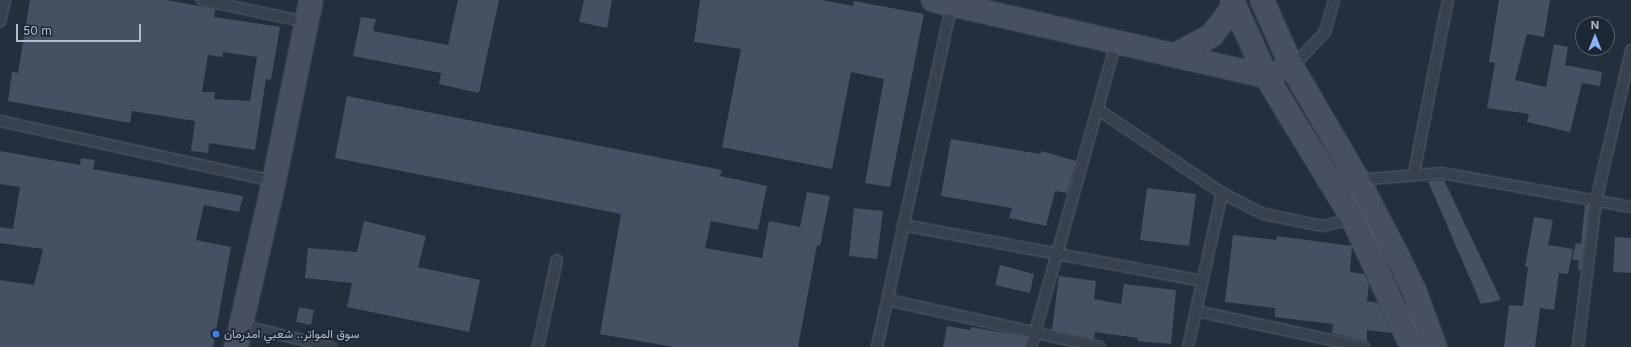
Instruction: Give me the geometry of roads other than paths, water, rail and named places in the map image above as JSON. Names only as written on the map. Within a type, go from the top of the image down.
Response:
[{"type":"street","points":[[236,347],[274,181],[311,0]]},
{"type":"street","points":[[1262,0],[1292,67],[1358,180],[1415,292],[1435,347]]},
{"type":"street","points":[[943,2],[1116,42],[1177,54],[1266,76],[1292,67]]},
{"type":"street","points":[[1177,54],[1212,35],[1233,3]]},
{"type":"street","points":[[1233,3],[1266,76],[1352,219],[1412,347]]},
{"type":"lane","points":[[0,22],[5,0]]},
{"type":"lane","points":[[202,0],[306,22]]},
{"type":"lane","points":[[1292,67],[1325,32],[1334,0]]},
{"type":"lane","points":[[1414,173],[1448,0]]},
{"type":"lane","points":[[877,347],[903,225],[943,2]]},
{"type":"lane","points":[[1031,347],[1116,42]]},
{"type":"lane","points":[[1578,347],[1596,201],[1631,50]]},
{"type":"lane","points":[[1097,109],[1195,173],[1222,193],[1264,214],[1322,226],[1352,219]]},
{"type":"lane","points":[[0,121],[274,181]]},
{"type":"lane","points":[[1358,180],[1414,173],[1459,175],[1631,207]]},
{"type":"lane","points":[[1188,347],[1222,193]]},
{"type":"lane","points":[[903,225],[1202,281]]},
{"type":"lane","points":[[538,347],[557,260]]},
{"type":"lane","points":[[888,300],[1100,347]]},
{"type":"lane","points":[[1196,311],[1344,344],[1364,347]]},
{"type":"lane","points":[[240,325],[330,347]]},
{"type":"place","name":"سوق المواتر.. شعبي امدرمان","points":[[216,334]]}]
